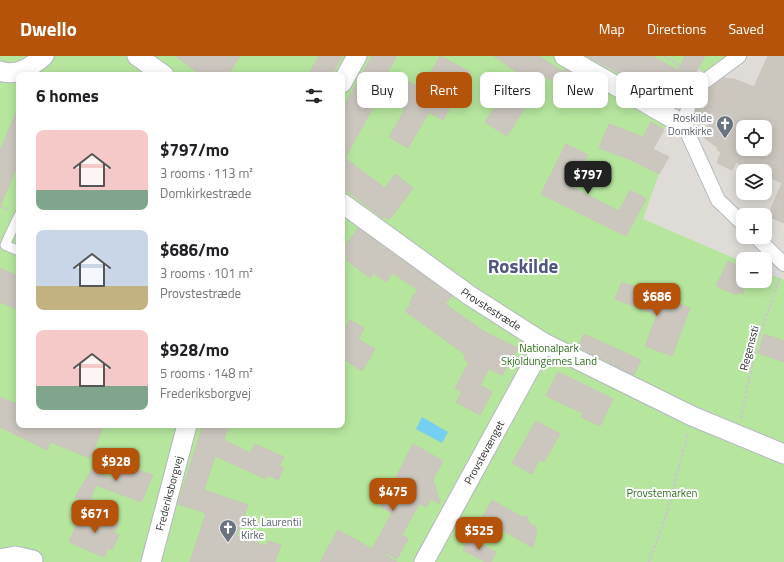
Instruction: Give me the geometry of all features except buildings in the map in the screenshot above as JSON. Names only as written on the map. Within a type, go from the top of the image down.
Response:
[{"type":"street","points":[[17,72],[31,67],[44,56]]},
{"type":"street","points":[[137,56],[160,72]]},
{"type":"street","points":[[345,78],[357,56]]},
{"type":"street","points":[[564,56],[684,125],[718,200],[736,217]]},
{"type":"street","points":[[708,80],[740,56]]},
{"type":"street","points":[[0,71],[8,74],[16,72]]},
{"type":"street","points":[[684,125],[688,108]]},
{"type":"street","name":"Provstestræde","points":[[345,205],[469,295],[544,343],[692,416],[737,436],[784,454]]},
{"type":"street","points":[[762,244],[783,269]]},
{"type":"street","name":"Provstevænget","points":[[424,562],[544,343]]},
{"type":"street","name":"Frederiksborgvej","points":[[151,562],[186,428]]},
{"type":"street","points":[[0,559],[15,556],[33,560]]},
{"type":"lane","points":[[16,221],[5,245],[16,250]]},
{"type":"path","points":[[664,56],[691,72]]},
{"type":"path","name":"Regenssti","points":[[737,436],[756,345],[783,269]]},
{"type":"path","points":[[649,562],[666,516],[692,416]]},
{"type":"green space","name":"Nationalpark Skjoldungernes Land","points":[[0,56],[784,56],[784,562],[0,562]]},
{"type":"shaded area","points":[[733,56],[784,56],[784,280],[772,275],[772,252],[736,252],[736,259],[643,219],[659,174],[668,157],[653,149],[676,108],[708,108],[708,75]]},
{"type":"shaded area","points":[[698,68],[704,72],[696,72]]},
{"type":"water","points":[[422,417],[448,432],[442,443],[416,429]]},
{"type":"place","name":"Roskilde Domkirke","points":[[725,139]]},
{"type":"place","name":"Skt. Laurentii Kirke","points":[[228,543]]},
{"type":"district","name":"Roskilde","points":[[523,266]]},
{"type":"park label","name":"Provstemarken","points":[[662,493]]}]
